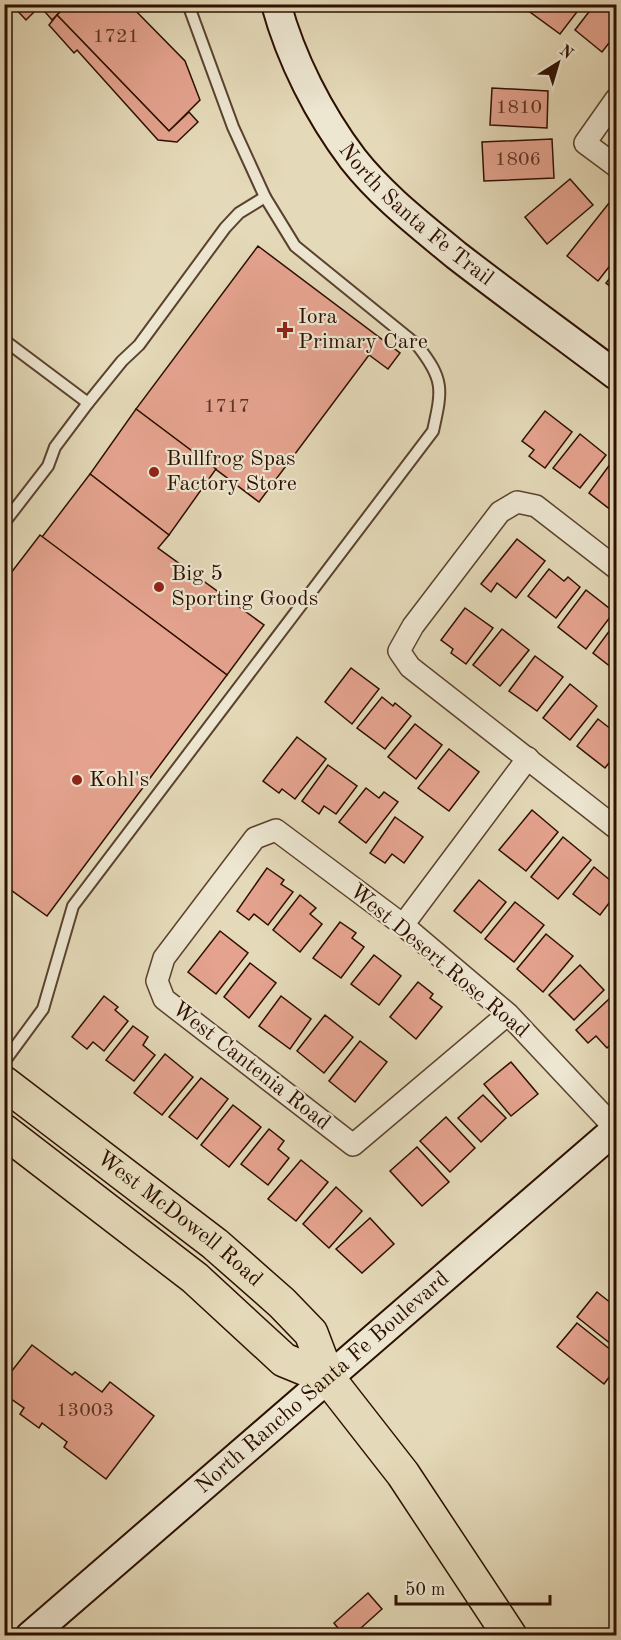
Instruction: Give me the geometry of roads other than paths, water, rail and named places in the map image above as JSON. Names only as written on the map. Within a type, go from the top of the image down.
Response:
[{"type":"main road","name":"West McDowell Road","points":[[4,1083],[252,1275],[311,1334],[328,1378],[404,1474],[510,1635]]},
{"type":"main road","name":"West McDowell Road","points":[[4,1131],[186,1270],[231,1308],[284,1360],[328,1378]]},
{"type":"street","name":"North Santa Fe Trail","points":[[276,4],[296,60],[322,111],[353,159],[406,214],[616,375]]},
{"type":"street","points":[[616,99],[585,143],[616,166]]},
{"type":"street","points":[[616,568],[536,506],[517,502],[500,512],[413,626],[399,651],[410,667],[616,828]]},
{"type":"street","points":[[403,925],[528,758]]},
{"type":"street","name":"West Desert Rose Road","points":[[157,981],[164,958],[255,838],[276,830],[403,925],[508,1014],[616,1129]]},
{"type":"street","name":"West Cantenia Road","points":[[157,981],[164,999],[353,1145],[508,1014]]},
{"type":"street","name":"North Rancho Santa Fe Boulevard","points":[[30,1635],[616,1129]]},
{"type":"lane","points":[[4,1062],[43,1009],[74,906],[433,431],[442,393],[431,363],[417,345],[295,246],[265,197],[233,127],[188,4]]},
{"type":"lane","points":[[4,524],[48,466],[55,447],[122,361],[140,345],[225,228],[239,213],[265,197]]},
{"type":"lane","points":[[4,340],[88,403]]},
{"type":"place","name":"Iora Primary Care","points":[[285,330]]},
{"type":"place","name":"Bullfrog Spas Factory Store","points":[[154,472]]},
{"type":"place","name":"Big 5 Sporting Goods","points":[[159,587]]},
{"type":"place","name":"Kohl's","points":[[77,780]]}]
